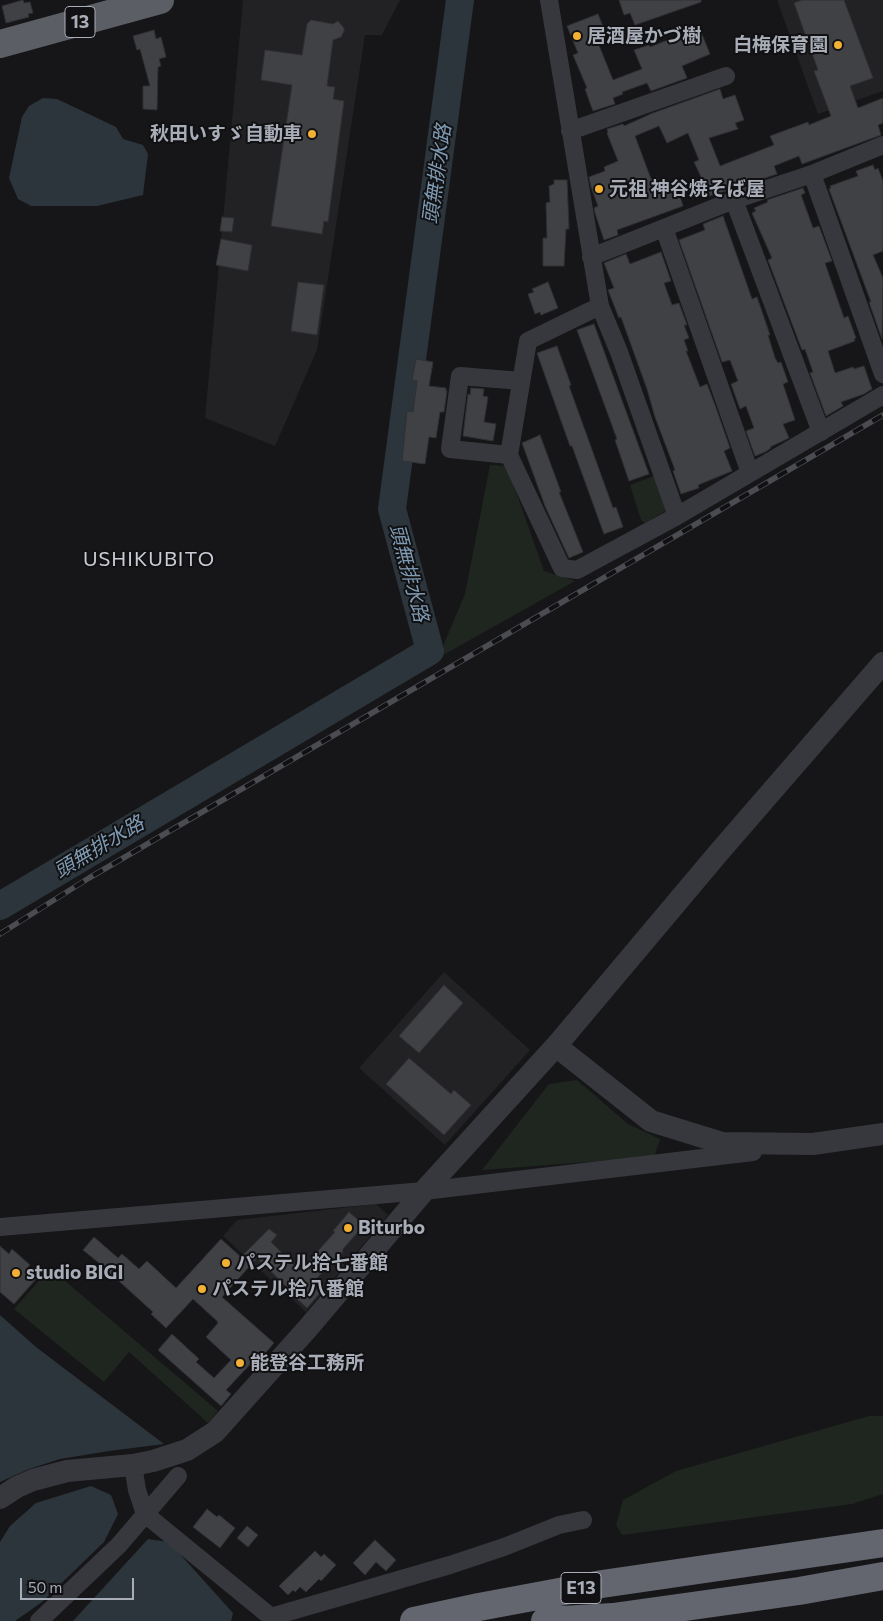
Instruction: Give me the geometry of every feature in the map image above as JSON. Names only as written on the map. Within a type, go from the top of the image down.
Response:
[{"type":"highway","name":"13","points":[[0,44],[98,9],[160,0]]},
{"type":"highway","name":"E13","points":[[414,1621],[479,1606],[602,1584],[883,1544]]},
{"type":"highway","name":"E13","points":[[545,1621],[613,1617],[799,1592],[883,1576]]},
{"type":"street","points":[[549,0],[600,306],[619,352],[677,516]]},
{"type":"street","points":[[570,131],[726,76]]},
{"type":"street","points":[[592,257],[734,200],[812,174],[883,145]]},
{"type":"street","points":[[812,174],[883,374]]},
{"type":"street","points":[[734,200],[821,432]]},
{"type":"street","points":[[664,228],[750,473]]},
{"type":"street","points":[[600,306],[528,341],[509,455],[562,568],[577,570],[677,516],[883,395]]},
{"type":"street","points":[[509,455],[450,449],[460,376],[521,381]]},
{"type":"street","points":[[0,1498],[17,1487],[33,1480],[67,1471],[132,1465],[187,1450],[216,1432],[308,1328],[424,1191],[556,1046],[720,851],[883,663]]},
{"type":"street","points":[[556,1046],[651,1122],[722,1143],[813,1144]]},
{"type":"street","points":[[0,1227],[424,1191],[883,1134]]},
{"type":"street","points":[[132,1465],[137,1490],[145,1514],[271,1617],[450,1566],[559,1525],[583,1520]]},
{"type":"street","points":[[40,1621],[119,1545],[178,1476]]},
{"type":"shaded area","points":[[243,0],[400,0],[382,35],[365,35],[317,350],[275,446],[205,418]]},
{"type":"shaded area","name":"白梅保育園","points":[[777,0],[883,0],[883,91],[818,114]]},
{"type":"shaded area","points":[[43,98],[57,99],[116,127],[123,139],[143,145],[148,154],[143,195],[97,206],[31,206],[18,199],[9,178],[22,117],[29,106]]},
{"type":"shaded area","points":[[490,465],[507,466],[544,571],[575,581],[438,658],[465,594]]},
{"type":"shaded area","points":[[659,474],[667,510],[645,523],[641,520],[630,485]]},
{"type":"shaded area","points":[[444,972],[530,1050],[445,1145],[359,1068]]},
{"type":"shaded area","points":[[577,1080],[628,1124],[660,1139],[654,1157],[482,1170],[549,1084]]},
{"type":"shaded area","points":[[376,1204],[388,1215],[306,1312],[223,1236],[237,1220]]},
{"type":"shaded area","points":[[50,1268],[218,1411],[208,1423],[129,1352],[104,1382],[14,1309]]},
{"type":"shaded area","points":[[0,1315],[36,1347],[164,1444],[60,1459],[29,1469],[0,1482]]},
{"type":"shaded area","points":[[869,1416],[883,1416],[883,1494],[852,1504],[622,1535],[616,1525],[623,1500],[676,1471]]},
{"type":"shaded area","points":[[91,1486],[111,1495],[118,1514],[104,1542],[42,1602],[15,1621],[0,1621],[0,1542],[10,1526],[36,1503]]},
{"type":"shaded area","points":[[148,1539],[169,1542],[233,1613],[231,1621],[73,1621]]},
{"type":"building","points":[[23,0],[24,3],[30,2],[33,13],[28,14],[29,17],[6,23],[2,6]]},
{"type":"building","points":[[619,0],[701,0],[701,2],[635,25],[630,13],[624,15]]},
{"type":"building","points":[[802,0],[844,0],[873,78],[850,86],[858,108],[883,98],[883,123],[878,125],[881,135],[802,164],[799,156],[774,166],[777,174],[710,196],[694,162],[699,160],[688,133],[667,143],[659,126],[635,136],[651,179],[657,177],[659,185],[675,180],[683,206],[617,230],[618,235],[604,240],[595,213],[594,208],[598,206],[589,177],[605,171],[604,167],[618,161],[607,129],[623,124],[624,126],[653,113],[720,89],[723,99],[735,95],[744,120],[735,123],[738,129],[709,138],[720,166],[774,145],[770,136],[808,122],[809,125],[831,116],[814,71],[818,70],[794,3]]},
{"type":"building","points":[[598,14],[606,34],[596,38],[613,80],[642,69],[634,50],[649,45],[650,47],[693,30],[695,34],[701,32],[710,54],[682,66],[687,78],[651,91],[647,83],[622,92],[623,94],[613,98],[615,104],[593,111],[585,89],[587,88],[573,55],[578,53],[567,26]]},
{"type":"building","name":"秋田いすゞ自動車","points":[[311,20],[333,24],[338,21],[344,28],[341,37],[333,40],[327,86],[335,87],[333,99],[344,101],[328,222],[324,221],[322,234],[271,226],[292,85],[261,80],[265,50],[302,55],[307,24]]},
{"type":"building","points":[[154,30],[156,39],[161,37],[166,57],[159,59],[161,66],[158,67],[157,110],[143,109],[143,86],[150,86],[140,49],[137,50],[133,36]]},
{"type":"building","points":[[873,165],[875,170],[878,168],[883,181],[883,251],[873,255],[883,278],[882,339],[869,302],[871,302],[829,189],[831,188],[830,186],[858,176],[856,171]]},
{"type":"building","points":[[554,180],[567,180],[569,229],[566,229],[564,266],[543,266],[543,238],[547,238],[546,203],[550,202],[549,186],[554,184]]},
{"type":"building","points":[[803,188],[805,193],[801,195],[813,228],[819,226],[832,261],[825,263],[844,318],[848,316],[856,338],[854,339],[855,341],[828,351],[835,373],[853,367],[854,369],[864,366],[872,389],[864,394],[841,402],[843,406],[826,416],[810,373],[813,372],[805,349],[802,350],[768,260],[772,258],[752,213],[756,211],[754,208],[768,202],[767,200]]},
{"type":"building","points":[[723,216],[752,299],[757,297],[770,335],[768,335],[775,358],[778,363],[781,362],[788,382],[783,384],[795,420],[783,424],[789,438],[755,456],[746,431],[754,428],[746,406],[740,409],[731,384],[738,381],[730,360],[722,362],[679,240],[705,230],[703,224]]},
{"type":"building","points":[[222,217],[234,218],[232,232],[220,231]]},
{"type":"building","points":[[221,239],[252,245],[248,271],[216,265]]},
{"type":"building","points":[[661,252],[671,281],[664,283],[672,305],[679,303],[687,325],[684,325],[689,338],[684,340],[688,351],[686,351],[700,387],[707,384],[730,448],[724,451],[732,471],[698,485],[699,488],[681,494],[673,471],[675,470],[655,417],[647,389],[621,317],[619,318],[608,290],[614,288],[604,263],[626,254],[630,264]]},
{"type":"building","points":[[298,282],[324,285],[317,335],[291,331]]},
{"type":"building","points":[[548,282],[558,308],[541,315],[540,312],[535,314],[528,294],[534,292],[532,289]]},
{"type":"building","points":[[594,324],[649,474],[629,481],[615,440],[617,439],[577,330]]},
{"type":"building","points":[[557,346],[571,385],[569,386],[613,508],[616,507],[623,527],[604,534],[537,353]]},
{"type":"building","points":[[416,359],[433,362],[429,386],[446,388],[447,391],[444,412],[440,412],[436,438],[429,437],[425,464],[402,461],[407,411],[413,412],[417,381],[412,380]]},
{"type":"building","points":[[471,388],[484,389],[483,396],[488,397],[484,422],[496,424],[493,441],[463,436],[468,394],[470,395]]},
{"type":"building","points":[[540,435],[561,492],[559,492],[583,552],[569,558],[545,506],[522,443]]},
{"type":"building","points":[[444,985],[463,1003],[419,1053],[399,1036]]},
{"type":"building","points":[[409,1058],[451,1094],[454,1090],[471,1105],[444,1135],[386,1084]]},
{"type":"building","points":[[349,1212],[364,1225],[343,1249],[342,1255],[333,1260],[311,1285],[320,1293],[307,1308],[257,1258],[222,1297],[274,1343],[260,1359],[257,1357],[226,1390],[231,1394],[221,1406],[158,1350],[172,1334],[199,1359],[196,1362],[214,1378],[231,1360],[206,1337],[218,1323],[217,1321],[193,1299],[166,1328],[151,1314],[153,1312],[83,1250],[94,1237],[118,1258],[122,1254],[139,1269],[147,1261],[176,1288],[221,1239],[241,1257],[269,1229],[277,1235],[271,1242],[300,1271],[335,1232],[333,1231]]},
{"type":"building","name":"studio BIGI","points":[[0,1246],[9,1254],[12,1249],[30,1265],[26,1269],[37,1278],[14,1304],[0,1292]]},
{"type":"building","points":[[207,1509],[217,1517],[219,1515],[235,1528],[220,1548],[193,1527]]},
{"type":"building","points":[[247,1526],[258,1535],[248,1547],[237,1538]]},
{"type":"building","points":[[375,1540],[396,1560],[386,1571],[376,1562],[365,1575],[353,1563]]},
{"type":"building","points":[[315,1551],[321,1557],[324,1554],[336,1565],[321,1581],[319,1579],[306,1592],[300,1587],[288,1595],[279,1586]]},
{"type":"waterway","name":"頭無排水路","points":[[0,906],[430,651],[392,509],[460,0]]},
{"type":"railway","points":[[0,934],[89,878],[883,415]]},
{"type":"place","name":"居酒屋かづ樹","points":[[577,36]]},
{"type":"place","name":"白梅保育園","points":[[838,45]]},
{"type":"place","name":"秋田いすゞ自動車","points":[[312,134]]},
{"type":"place","name":"元祖 神谷焼そば屋","points":[[599,189]]},
{"type":"place","name":"Biturbo","points":[[348,1228]]},
{"type":"place","name":"パステル拾七番館","points":[[226,1263]]},
{"type":"place","name":"studio BIGI","points":[[16,1273]]},
{"type":"place","name":"パステル拾八番館","points":[[202,1289]]},
{"type":"place","name":"能登谷工務所","points":[[240,1363]]},
{"type":"district","name":"USHIKUBITO","points":[[149,559]]}]
